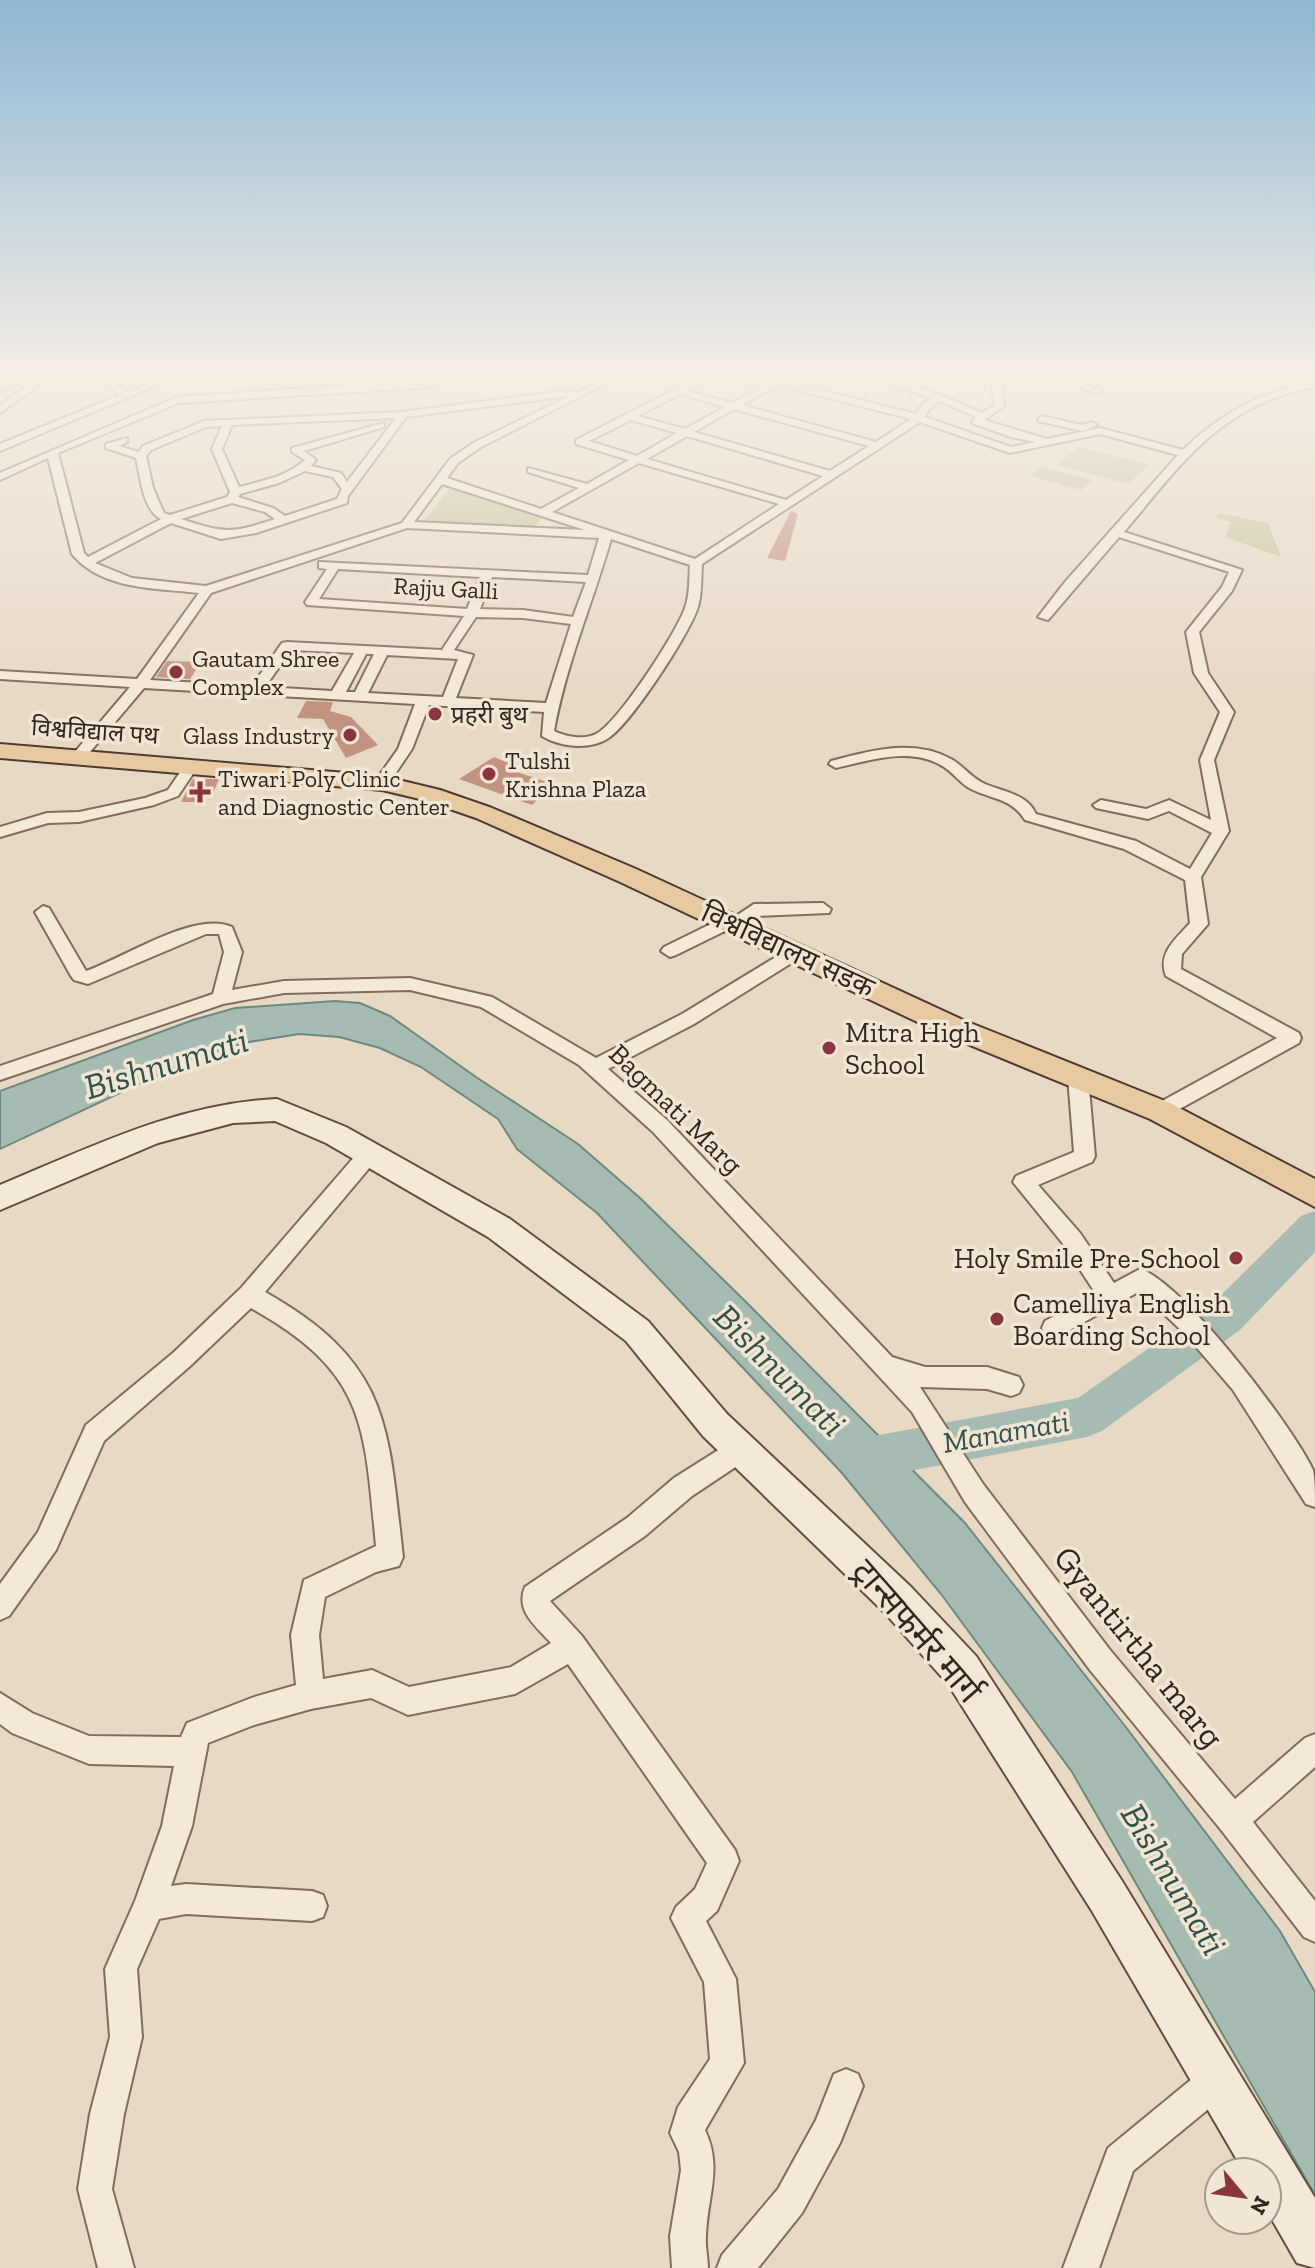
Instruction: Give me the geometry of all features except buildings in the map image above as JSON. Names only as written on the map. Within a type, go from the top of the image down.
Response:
[{"type":"main road","name":"विश्वविद्याल पथ","points":[[0,751],[382,783]]},
{"type":"main road","name":"विश्वविद्यालय सडक","points":[[382,783],[432,795],[524,830],[953,1027],[1160,1111],[1315,1194]]},
{"type":"main road","name":"ट्रान्सफर्मर मार्ग","points":[[0,1198],[151,1134],[233,1112],[277,1110],[336,1135],[499,1228],[637,1331],[715,1425],[898,1600],[962,1670],[1107,1896],[1315,2245]]},
{"type":"street","points":[[60,485],[78,554],[86,563],[131,582],[207,590],[288,561],[406,525],[606,535]]},
{"type":"street","points":[[147,485],[159,515],[221,536],[252,531],[336,505],[343,501],[342,496],[350,485]]},
{"type":"street","points":[[229,485],[233,496],[269,510],[283,520]]},
{"type":"street","points":[[86,563],[170,519],[263,485]]},
{"type":"street","points":[[344,485],[347,489]]},
{"type":"street","points":[[406,525],[437,485]]},
{"type":"street","points":[[457,485],[696,563]]},
{"type":"street","points":[[579,485],[586,487]]},
{"type":"street","points":[[544,512],[590,485]]},
{"type":"street","points":[[723,485],[786,503]]},
{"type":"street","points":[[696,563],[815,485]]},
{"type":"street","points":[[1044,617],[1059,594],[1158,485]]},
{"type":"street","points":[[1117,533],[1236,570],[1228,588],[1192,632],[1201,673],[1227,712],[1207,760],[1221,831],[1193,877],[1199,924],[1173,953],[1172,972],[1292,1038],[1160,1111]]},
{"type":"street","points":[[606,535],[595,579],[577,621],[551,708],[547,733],[553,738],[585,741],[603,737],[656,669],[692,608],[696,563]]},
{"type":"street","points":[[288,561],[312,565],[595,579]]},
{"type":"street","name":"Rajju Galli","points":[[335,565],[311,602],[533,614],[577,621]]},
{"type":"street","points":[[445,655],[472,613],[488,572]]},
{"type":"street","points":[[79,756],[141,683],[207,590]]},
{"type":"street","points":[[256,690],[287,646],[466,655],[447,704]]},
{"type":"street","points":[[359,698],[383,649]]},
{"type":"street","points":[[337,695],[362,650]]},
{"type":"street","points":[[0,675],[551,708]]},
{"type":"street","points":[[382,783],[405,749],[423,702]]},
{"type":"street","points":[[836,764],[886,751],[919,752],[933,756],[950,765],[969,783],[1025,806],[1030,817],[1130,845],[1193,877]]},
{"type":"street","points":[[0,832],[47,818],[79,817],[149,802],[173,793],[192,765]]},
{"type":"street","points":[[1101,805],[1148,814],[1169,805],[1221,831]]},
{"type":"street","points":[[670,951],[732,924],[754,910],[823,909]]},
{"type":"street","points":[[43,912],[80,976],[88,978],[203,928],[217,927],[226,931],[233,952],[221,998]]},
{"type":"street","points":[[595,1067],[688,1019],[795,953]]},
{"type":"street","name":"Bagmati Marg","points":[[0,1073],[221,998],[284,987],[410,984],[486,1002],[595,1067],[660,1126],[920,1404]]},
{"type":"street","points":[[1078,1077],[1085,1156],[1023,1182],[1072,1239],[1111,1297]]},
{"type":"street","points":[[0,1607],[47,1541],[95,1433],[181,1360],[249,1295],[369,1154]]},
{"type":"street","points":[[1053,1328],[1140,1279],[1144,1280],[1193,1327],[1241,1382],[1315,1495]]},
{"type":"street","points":[[249,1295],[289,1317],[336,1360],[362,1394],[375,1431],[390,1557],[374,1559],[313,1589],[305,1635],[311,1695]]},
{"type":"street","points":[[884,1366],[925,1378],[987,1378],[1011,1385]]},
{"type":"street","name":"Gyantirtha marg","points":[[920,1404],[974,1493],[1100,1660],[1233,1820],[1315,1926]]},
{"type":"street","points":[[690,2268],[688,2238],[700,2169],[697,2146],[687,2133],[690,2119],[727,2063],[720,1979],[687,1918],[706,1900],[724,1861],[572,1646],[535,1605],[534,1596],[636,1527],[683,1487],[740,1450]]},
{"type":"street","points":[[116,2268],[95,2189],[107,2114],[126,2037],[121,1969],[149,1905],[177,1826],[197,1733],[254,1711],[311,1695],[372,1684],[408,1701],[515,1680],[572,1646]]},
{"type":"street","points":[[0,1707],[22,1723],[89,1750],[191,1752]]},
{"type":"street","points":[[1233,1820],[1315,1748]]},
{"type":"street","points":[[149,1905],[186,1899],[312,1906]]},
{"type":"street","points":[[1081,2268],[1120,2160],[1216,2081]]},
{"type":"street","points":[[735,2268],[790,2201],[828,2131],[846,2086]]},
{"type":"green space","points":[[1062,485],[1087,485],[1081,490]]},
{"type":"green space","points":[[450,488],[545,514],[534,528],[420,526]]},
{"type":"green space","points":[[1219,513],[1268,523],[1281,557],[1225,537],[1231,522],[1216,518]]},
{"type":"water","name":"Bishnumati","points":[[335,1001],[360,1003],[390,1016],[578,1144],[640,1198],[965,1523],[1125,1726],[1280,1931],[1315,1992],[1315,2195],[1072,1772],[941,1594],[842,1473],[597,1213],[517,1149],[498,1119],[421,1067],[380,1048],[339,1037],[299,1034],[249,1042],[199,1056],[0,1149],[0,1091],[193,1020],[235,1008]]},
{"type":"waterway","name":"Manamati","points":[[868,1458],[1087,1417],[1226,1317],[1315,1227]]},
{"type":"place","name":"Gautam Shree Complex","points":[[176,672]]},
{"type":"place","name":"प्रहरी बुथ","points":[[435,714]]},
{"type":"place","name":"Glass Industry","points":[[350,735]]},
{"type":"place","name":"Tulshi Krishna Plaza","points":[[489,774]]},
{"type":"place","name":"Tiwari Poly Clinic and Diagnostic Center","points":[[200,792]]},
{"type":"place","name":"Mitra High School","points":[[829,1048]]},
{"type":"place","name":"Holy Smile Pre-School","points":[[1236,1258]]},
{"type":"place","name":"Camelliya English Boarding School","points":[[997,1319]]}]
